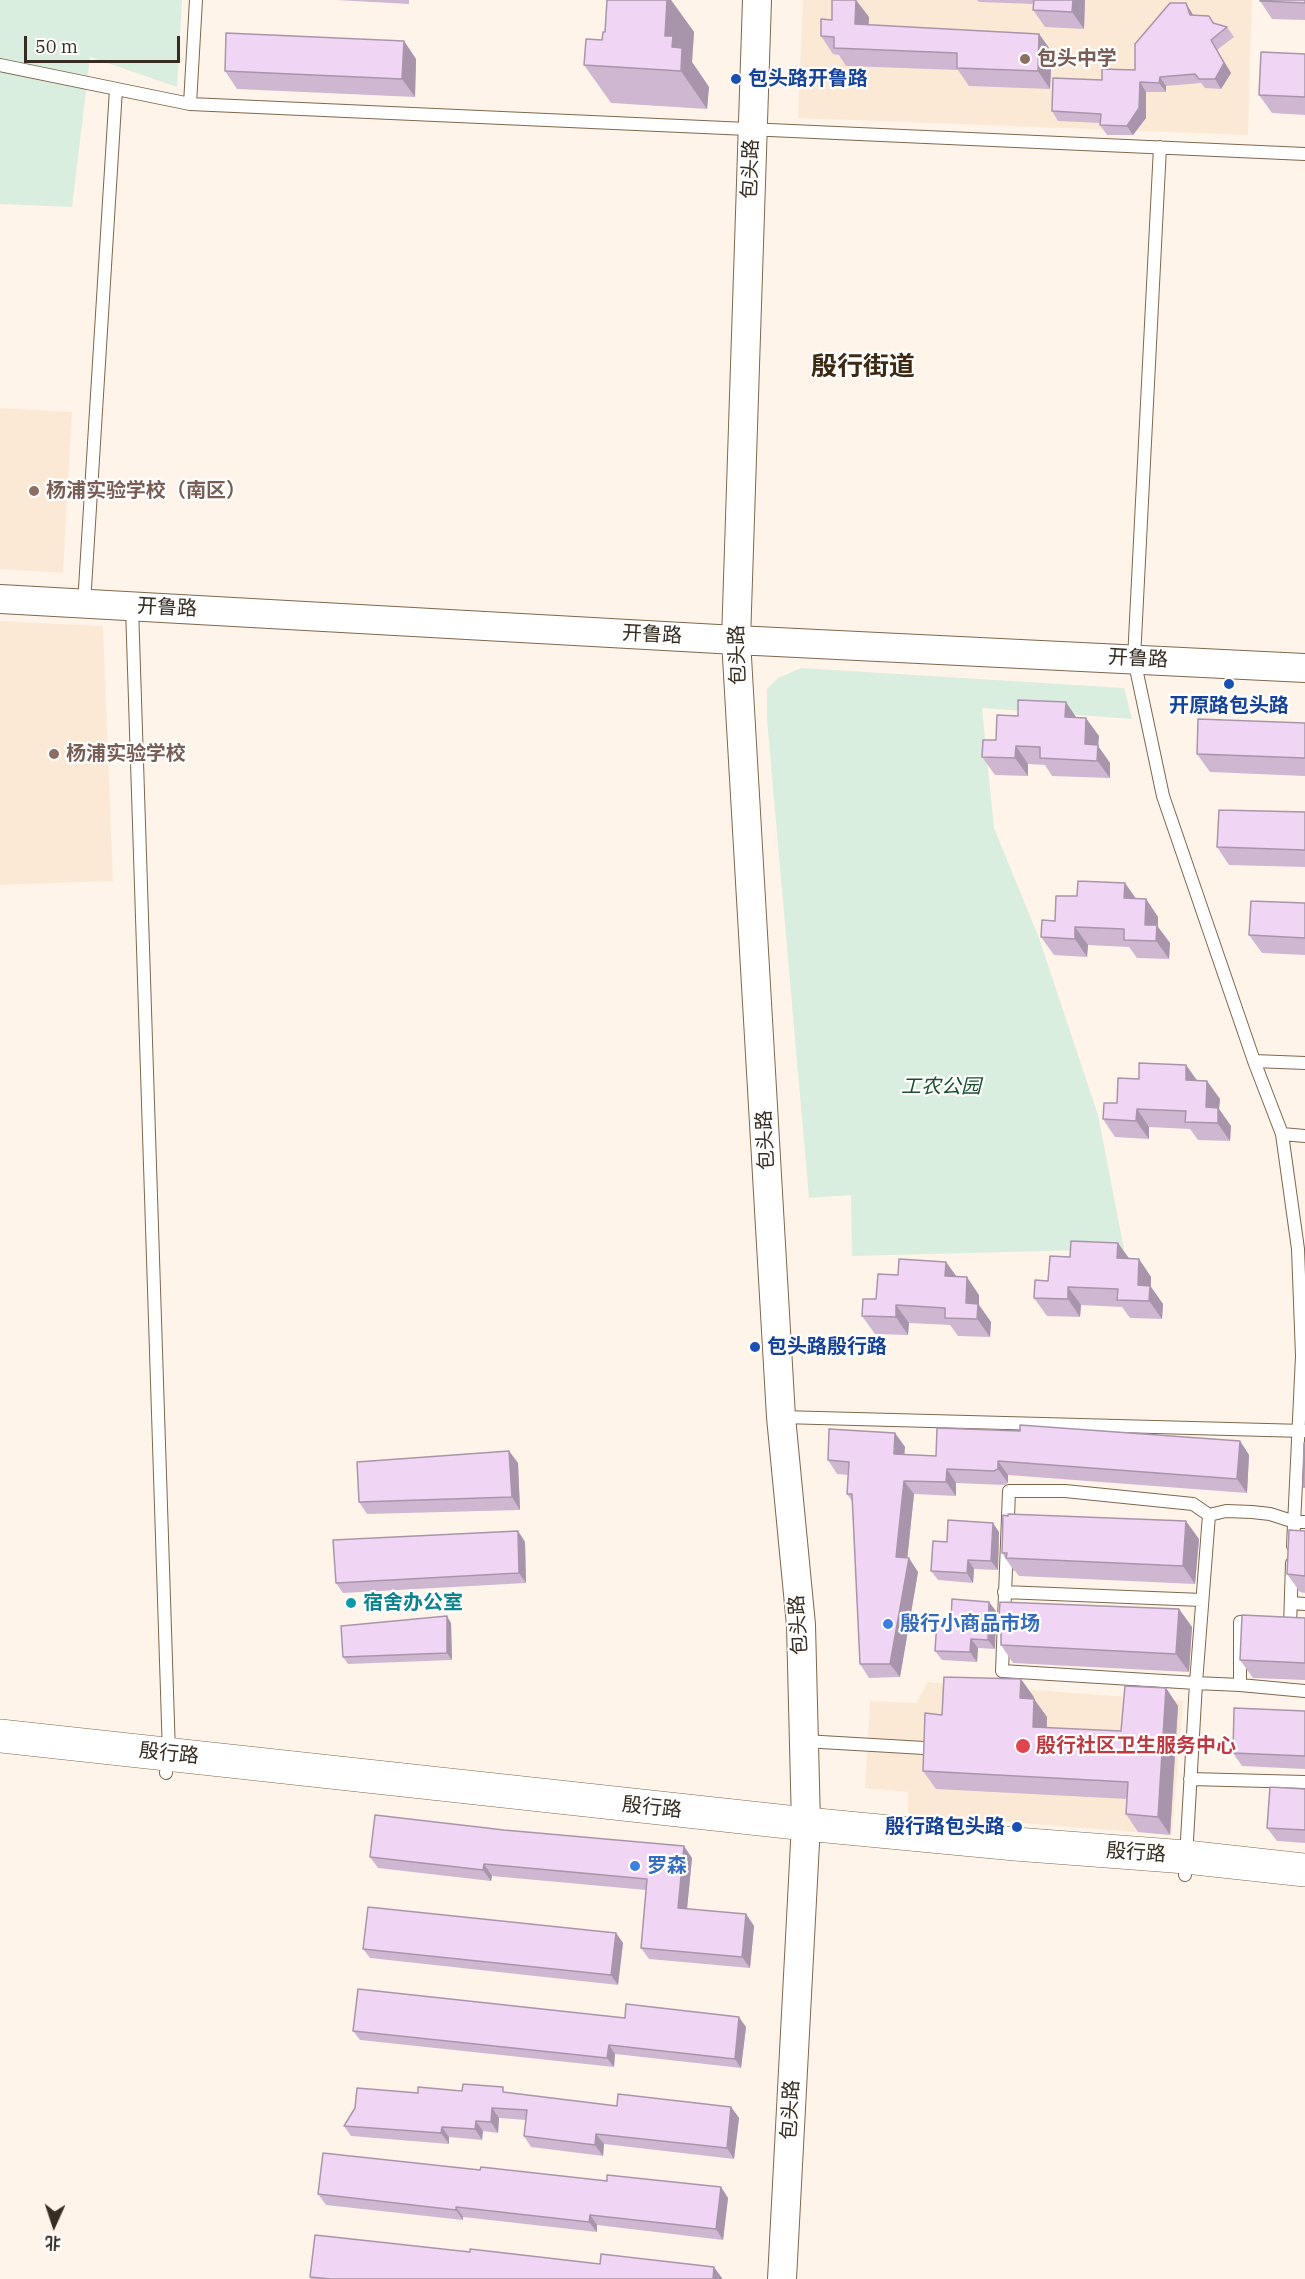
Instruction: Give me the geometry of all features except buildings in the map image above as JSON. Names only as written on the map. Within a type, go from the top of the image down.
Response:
[{"type":"main road","name":"殷行路","points":[[0,1736],[551,1820],[805,1835],[1150,1849],[1186,1866],[1305,1889]]},
{"type":"main road","name":"殷行路","points":[[0,1756],[167,1763]]},
{"type":"main road","name":"殷行路","points":[[805,1835],[1186,1866],[1305,1870]]},
{"type":"street","name":"包头路","points":[[756,4],[736,640],[781,1417],[801,1625],[804,1741],[805,1835],[782,2279]]},
{"type":"street","name":"开鲁路","points":[[0,599],[736,640],[1305,668]]},
{"type":"lane","points":[[190,105],[196,0]]},
{"type":"lane","points":[[0,65],[190,105],[1305,154]]},
{"type":"lane","points":[[84,604],[116,89]]},
{"type":"lane","points":[[1160,147],[1134,659],[1163,796],[1281,1134],[1298,1249],[1302,1356],[1300,1522],[1290,1627],[1240,1622],[1240,1685]]},
{"type":"lane","points":[[132,607],[167,1763]]},
{"type":"lane","points":[[1254,1061],[1305,1063]]},
{"type":"lane","points":[[1281,1134],[1305,1136]]},
{"type":"lane","points":[[781,1417],[1301,1431]]},
{"type":"lane","points":[[1300,1522],[1252,1512],[1226,1511],[1209,1515],[1194,1504],[1065,1491],[1009,1491],[1002,1671],[1305,1691]]},
{"type":"lane","points":[[1186,1866],[1196,1683],[1209,1515]]},
{"type":"lane","points":[[1004,1592],[1202,1600]]},
{"type":"lane","points":[[1291,1604],[1305,1604]]},
{"type":"lane","points":[[804,1741],[924,1748]]},
{"type":"lane","points":[[1190,1779],[1305,1782]]},
{"type":"shaded area","name":"包头中学","points":[[803,0],[1252,0],[1248,135],[798,118]]},
{"type":"shaded area","name":"杨浦实验学校（南区）","points":[[0,408],[72,412],[63,573],[0,569]]},
{"type":"shaded area","name":"杨浦实验学校","points":[[0,621],[103,626],[113,881],[0,885]]},
{"type":"shaded area","name":"殷行社区卫生服务中心","points":[[928,1682],[1183,1701],[1172,1835],[908,1814],[908,1792],[865,1788],[870,1701],[916,1703]]},
{"type":"green space","points":[[0,0],[182,0],[177,87],[90,57],[72,207],[0,204]]},
{"type":"green space","name":"工农公园","points":[[801,668],[1124,688],[1132,719],[982,708],[994,828],[1039,938],[1098,1115],[1124,1249],[852,1256],[851,1195],[809,1198],[767,719],[767,689],[778,678]]},
{"type":"place","name":"包头中学","points":[[1025,59]]},
{"type":"place","name":"包头路开鲁路","points":[[736,79]]},
{"type":"place","name":"杨浦实验学校（南区）","points":[[34,491]]},
{"type":"place","name":"开原路包头路","points":[[1229,684]]},
{"type":"place","name":"杨浦实验学校","points":[[54,754]]},
{"type":"place","name":"包头路殷行路","points":[[755,1347]]},
{"type":"place","name":"宿舍办公室","points":[[351,1603]]},
{"type":"place","name":"殷行小商品市场","points":[[888,1624]]},
{"type":"place","name":"殷行社区卫生服务中心","points":[[1023,1746]]},
{"type":"place","name":"殷行路包头路","points":[[1017,1827]]},
{"type":"place","name":"罗森","points":[[635,1866]]},
{"type":"district","name":"殷行街道","points":[[863,367]]}]
